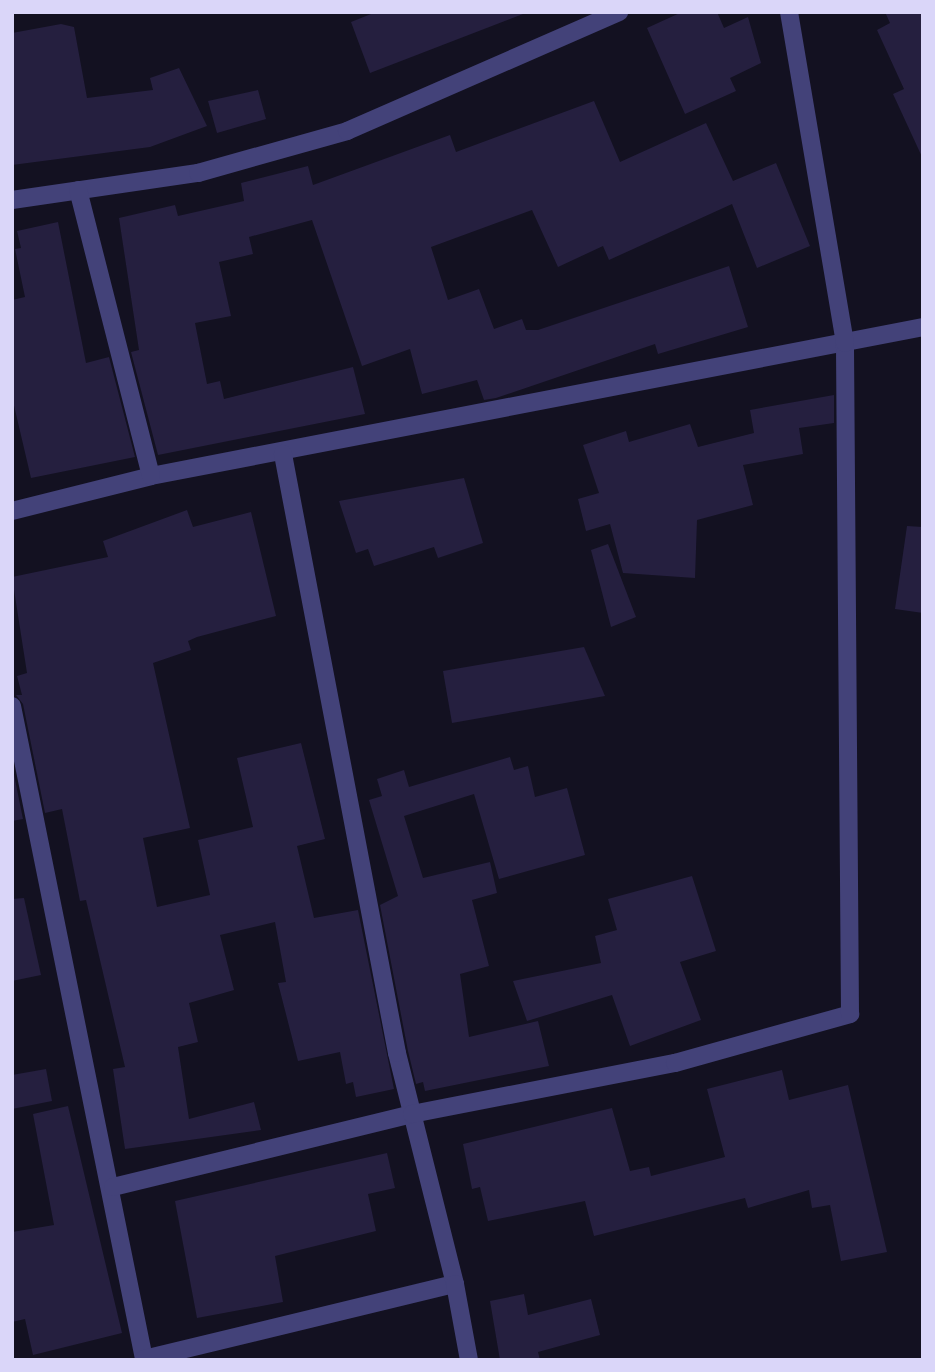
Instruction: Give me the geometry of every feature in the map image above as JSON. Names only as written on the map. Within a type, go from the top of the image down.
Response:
[{"type":"street","points":[[12,200],[198,173],[347,131],[619,12]]},
{"type":"street","points":[[113,1187],[412,1114],[675,1063],[850,1014],[845,343],[789,12]]},
{"type":"street","points":[[78,190],[151,476]]},
{"type":"street","points":[[12,511],[151,476],[283,454],[923,327]]},
{"type":"street","points":[[283,454],[412,1114],[455,1284],[470,1360]]},
{"type":"street","points":[[12,706],[113,1187],[144,1359],[455,1284]]},
{"type":"building","points":[[376,12],[523,14],[370,73],[351,22]]},
{"type":"building","points":[[682,12],[717,12],[724,28],[748,17],[761,63],[730,78],[736,91],[685,114],[647,28]]},
{"type":"building","points":[[885,12],[923,12],[923,159],[893,94],[904,89],[877,30],[890,23]]},
{"type":"building","points":[[61,24],[74,27],[87,98],[153,90],[150,78],[179,68],[207,126],[150,147],[12,165],[12,33]]},
{"type":"building","points":[[258,90],[266,119],[217,133],[208,101]]},
{"type":"building","points":[[594,101],[620,162],[706,123],[733,181],[776,163],[810,246],[757,268],[732,204],[609,260],[603,246],[558,267],[532,210],[431,247],[448,300],[479,289],[494,329],[522,319],[526,330],[538,330],[729,266],[748,327],[658,354],[655,344],[496,398],[484,400],[477,380],[422,394],[410,349],[362,366],[312,220],[249,237],[253,254],[219,262],[231,316],[195,323],[207,384],[220,381],[224,399],[353,367],[365,414],[158,455],[131,352],[139,350],[119,218],[175,205],[178,216],[244,201],[241,183],[308,166],[313,185],[450,135],[456,152]]},
{"type":"building","points":[[58,222],[86,363],[109,357],[135,457],[31,478],[12,397],[12,300],[25,297],[15,249],[21,248],[17,231]]},
{"type":"building","points":[[834,395],[834,423],[799,428],[803,454],[743,465],[753,505],[697,520],[695,578],[623,573],[610,524],[586,531],[578,499],[599,493],[583,445],[626,431],[629,442],[690,424],[698,447],[754,433],[750,410]]},
{"type":"building","points":[[464,478],[483,543],[438,558],[434,547],[374,566],[368,549],[356,553],[339,501]]},
{"type":"building","points":[[187,510],[193,527],[251,512],[276,616],[197,637],[188,641],[191,650],[153,663],[190,828],[143,838],[157,907],[210,895],[198,840],[253,827],[237,758],[301,743],[325,839],[297,846],[314,918],[358,910],[394,1089],[356,1097],[353,1082],[346,1084],[340,1052],[298,1061],[278,983],[286,982],[275,922],[220,935],[234,990],[189,1003],[198,1042],[178,1047],[189,1119],[254,1102],[261,1130],[125,1149],[113,1069],[125,1067],[86,900],[80,901],[62,809],[45,813],[23,704],[16,695],[22,695],[17,676],[27,673],[12,577],[108,557],[103,541]]},
{"type":"building","points":[[907,526],[923,527],[923,613],[895,609]]},
{"type":"building","points":[[608,544],[636,617],[611,627],[591,550]]},
{"type":"building","points":[[584,647],[605,696],[452,723],[443,671]]},
{"type":"building","points":[[510,757],[514,770],[528,766],[535,797],[567,788],[585,855],[499,879],[474,794],[404,816],[423,878],[490,862],[497,893],[472,900],[489,966],[460,974],[469,1037],[538,1021],[549,1066],[425,1091],[423,1082],[416,1084],[408,1051],[380,905],[398,896],[369,800],[382,796],[377,779],[404,770],[409,787]]},
{"type":"building","points":[[12,765],[23,819],[12,821]]},
{"type":"building","points":[[692,876],[716,951],[680,962],[701,1020],[630,1046],[612,995],[527,1021],[513,981],[601,963],[595,936],[617,930],[608,899]]},
{"type":"building","points":[[24,898],[41,975],[12,981],[12,899]]},
{"type":"building","points":[[46,1069],[52,1101],[12,1109],[12,1075]]},
{"type":"building","points":[[782,1070],[789,1100],[848,1085],[887,1252],[841,1261],[830,1205],[812,1208],[809,1190],[748,1208],[745,1198],[594,1236],[585,1201],[488,1221],[480,1187],[472,1189],[463,1144],[612,1108],[630,1171],[649,1167],[651,1176],[725,1157],[707,1089]]},
{"type":"building","points":[[68,1106],[122,1333],[33,1355],[25,1319],[12,1322],[12,1232],[54,1225],[33,1114]]},
{"type":"building","points":[[387,1153],[395,1188],[368,1194],[376,1231],[275,1256],[283,1302],[197,1318],[175,1201]]},
{"type":"building","points":[[524,1294],[528,1315],[591,1299],[600,1335],[538,1352],[540,1360],[500,1360],[490,1301]]}]
